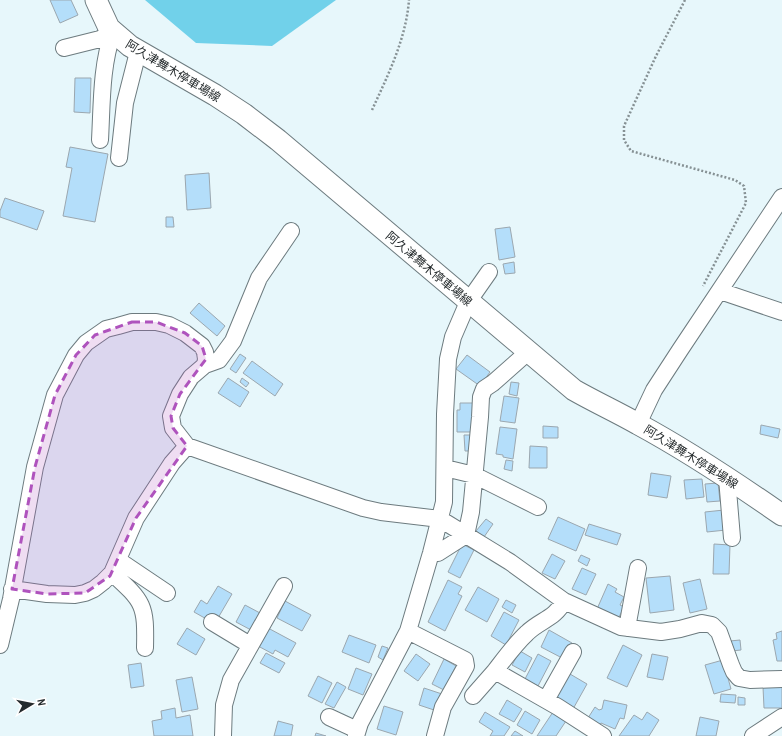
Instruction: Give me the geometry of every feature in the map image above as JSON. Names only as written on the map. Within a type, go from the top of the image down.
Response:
[{"type":"main road","name":"阿久津舞木停車場線","points":[[96,0],[108,28],[130,46],[244,114],[278,140],[574,390],[638,424],[693,456],[782,516]]},
{"type":"street","points":[[64,48],[100,38],[113,32]]},
{"type":"street","points":[[100,140],[103,76],[108,45],[113,32]]},
{"type":"street","points":[[119,158],[125,103],[138,52]]},
{"type":"street","points":[[638,424],[654,390],[782,197]]},
{"type":"street","points":[[291,231],[259,278],[233,341],[219,360],[205,365],[191,377],[180,394],[171,416],[173,428],[187,446],[363,508],[381,512],[440,518],[510,562],[564,601],[627,628],[661,632],[707,623],[716,627],[719,632],[731,665],[739,678],[750,680],[782,679]]},
{"type":"street","points":[[329,717],[357,733],[360,723],[408,631],[444,502],[445,414],[448,359],[453,337],[468,302],[489,272]]},
{"type":"street","points":[[720,291],[782,312]]},
{"type":"street","points":[[0,643],[12,589],[35,467],[55,395],[80,349],[106,329],[132,322],[156,322],[169,325],[198,342],[205,352],[205,365]]},
{"type":"street","points":[[431,553],[438,553],[466,535],[471,512],[481,397],[484,389],[493,383],[528,352]]},
{"type":"street","points":[[12,589],[47,594],[85,593],[94,589],[110,576],[136,518],[172,463],[187,446]]},
{"type":"street","points":[[445,468],[474,475],[538,507]]},
{"type":"street","points":[[727,478],[732,538]]},
{"type":"street","points":[[115,566],[167,593]]},
{"type":"street","points":[[115,566],[139,600],[144,610],[145,648]]},
{"type":"street","points":[[627,628],[638,568]]},
{"type":"street","points":[[223,736],[224,705],[231,680],[284,586]]},
{"type":"street","points":[[473,696],[526,633],[558,612],[564,601]]},
{"type":"street","points":[[212,622],[250,645]]},
{"type":"street","points":[[408,631],[465,660],[466,666],[443,707],[435,736]]},
{"type":"street","points":[[546,700],[572,652]]},
{"type":"street","points":[[495,671],[546,700],[603,736]]},
{"type":"street","points":[[753,736],[782,717]]},
{"type":"path","points":[[372,110],[390,71],[407,16],[409,0]]},
{"type":"path","points":[[685,0],[633,104],[624,126],[624,140],[631,151],[735,180],[744,186],[746,203],[699,292]]},
{"type":"highlighted area","points":[[132,322],[156,322],[185,333],[202,346],[206,359],[180,394],[171,416],[173,428],[187,446],[136,518],[110,576],[85,593],[47,594],[12,589],[35,467],[55,395],[76,355],[95,335]]},
{"type":"shaded area","points":[[145,0],[336,0],[272,46],[196,43]]},
{"type":"building","points":[[50,0],[71,0],[78,15],[60,23]]},
{"type":"building","points":[[75,78],[91,78],[90,113],[74,112]]},
{"type":"building","points":[[70,147],[108,154],[95,222],[63,216],[72,168],[66,167]]},
{"type":"building","points":[[209,173],[211,208],[187,210],[185,175]]},
{"type":"building","points":[[5,198],[44,211],[37,230],[0,217],[0,211]]},
{"type":"building","points":[[166,217],[173,217],[174,227],[166,227]]},
{"type":"building","points":[[510,227],[515,257],[499,260],[495,229]]},
{"type":"building","points":[[514,262],[515,273],[505,274],[503,264]]},
{"type":"building","points":[[199,303],[225,326],[217,336],[190,313]]},
{"type":"building","points":[[240,354],[246,358],[236,373],[230,369]]},
{"type":"building","points":[[467,355],[490,372],[480,386],[456,369]]},
{"type":"building","points":[[252,361],[283,384],[275,396],[243,373]]},
{"type":"building","points":[[228,378],[249,392],[240,407],[218,393]]},
{"type":"building","points":[[242,378],[249,383],[246,387],[240,382]]},
{"type":"building","points":[[511,382],[519,383],[517,396],[509,394]]},
{"type":"building","points":[[504,396],[519,398],[515,423],[500,421]]},
{"type":"building","points":[[460,403],[475,403],[475,432],[457,432],[457,410],[460,410]]},
{"type":"building","points":[[761,425],[780,429],[778,438],[760,434]]},
{"type":"building","points":[[543,426],[558,427],[558,438],[543,438]]},
{"type":"building","points":[[500,427],[517,429],[513,459],[496,454]]},
{"type":"building","points":[[464,435],[474,435],[475,451],[465,451]]},
{"type":"building","points":[[530,446],[547,447],[547,468],[529,468]]},
{"type":"building","points":[[506,460],[513,461],[512,471],[504,469]]},
{"type":"building","points":[[651,473],[671,476],[667,498],[648,495]]},
{"type":"building","points":[[702,479],[704,497],[686,499],[684,480]]},
{"type":"building","points":[[718,483],[720,501],[707,502],[705,484]]},
{"type":"building","points":[[724,510],[726,530],[707,532],[705,512]]},
{"type":"building","points":[[558,517],[585,529],[576,551],[548,539]]},
{"type":"building","points":[[486,519],[493,524],[484,537],[476,531]]},
{"type":"building","points":[[589,524],[621,534],[617,545],[585,535]]},
{"type":"building","points":[[462,544],[474,550],[460,578],[448,572]]},
{"type":"building","points":[[714,544],[730,545],[729,574],[713,574]]},
{"type":"building","points":[[552,554],[565,561],[555,579],[542,573]]},
{"type":"building","points":[[581,555],[590,559],[587,566],[578,561]]},
{"type":"building","points":[[582,568],[596,574],[586,595],[572,589]]},
{"type":"building","points":[[670,576],[674,610],[650,613],[646,578]]},
{"type":"building","points":[[700,579],[707,609],[690,613],[683,583]]},
{"type":"building","points":[[448,580],[462,587],[458,594],[462,596],[445,631],[428,622]]},
{"type":"building","points":[[608,584],[617,589],[615,592],[624,597],[620,605],[624,607],[617,621],[597,609]]},
{"type":"building","points":[[218,586],[232,594],[218,618],[210,621],[194,612],[201,600],[207,604]]},
{"type":"building","points":[[478,587],[499,599],[487,622],[465,610]]},
{"type":"building","points":[[506,600],[516,605],[512,613],[502,607]]},
{"type":"building","points":[[285,601],[311,615],[302,631],[277,618]]},
{"type":"building","points":[[245,605],[260,613],[251,630],[236,622]]},
{"type":"building","points":[[504,612],[519,620],[506,645],[491,636]]},
{"type":"building","points":[[187,628],[205,639],[196,655],[177,644]]},
{"type":"building","points":[[268,628],[296,643],[288,657],[275,650],[273,654],[258,646]]},
{"type":"building","points":[[549,630],[572,643],[564,659],[541,647]]},
{"type":"building","points":[[782,631],[782,661],[777,661],[773,640],[777,639],[776,633]]},
{"type":"building","points":[[349,635],[376,645],[369,663],[342,652]]},
{"type":"building","points":[[740,640],[741,650],[731,651],[730,641]]},
{"type":"building","points":[[623,645],[642,655],[627,687],[607,678]]},
{"type":"building","points":[[382,646],[388,648],[383,660],[378,657]]},
{"type":"building","points":[[520,651],[532,658],[525,672],[512,665]]},
{"type":"building","points":[[266,653],[285,663],[279,673],[260,663]]},
{"type":"building","points":[[416,654],[430,664],[418,681],[404,671]]},
{"type":"building","points":[[538,654],[551,661],[538,686],[525,679]]},
{"type":"building","points":[[652,654],[668,657],[663,680],[647,677]]},
{"type":"building","points":[[444,659],[456,666],[444,690],[432,684]]},
{"type":"building","points":[[723,660],[731,689],[714,694],[705,665]]},
{"type":"building","points":[[141,663],[144,686],[131,688],[128,665]]},
{"type":"building","points":[[356,668],[372,674],[363,695],[348,689]]},
{"type":"building","points":[[570,674],[587,684],[573,709],[555,699]]},
{"type":"building","points":[[318,676],[332,683],[322,703],[308,696]]},
{"type":"building","points":[[192,677],[198,709],[182,712],[176,680]]},
{"type":"building","points":[[337,682],[346,687],[334,708],[325,704]]},
{"type":"building","points":[[763,687],[782,687],[782,708],[764,708]]},
{"type":"building","points":[[424,688],[442,694],[437,711],[419,705]]},
{"type":"building","points":[[721,694],[736,695],[735,703],[720,702]]},
{"type":"building","points":[[738,697],[745,698],[745,705],[738,705]]},
{"type":"building","points":[[507,700],[522,709],[514,722],[499,714]]},
{"type":"building","points":[[604,700],[627,705],[624,719],[620,718],[615,729],[601,723],[599,726],[588,718],[595,707],[599,710],[602,709]]},
{"type":"building","points":[[384,706],[403,712],[396,735],[377,729]]},
{"type":"building","points":[[175,708],[176,718],[190,715],[193,736],[154,736],[152,721],[162,719],[161,711]]},
{"type":"building","points":[[525,711],[540,720],[532,734],[517,725]]},
{"type":"building","points":[[485,712],[510,727],[504,736],[490,736],[493,731],[479,722]]},
{"type":"building","points":[[553,712],[566,721],[556,736],[537,736]]},
{"type":"building","points":[[647,712],[659,720],[649,736],[619,736],[634,715],[642,720]]},
{"type":"building","points":[[700,717],[719,721],[716,736],[696,736]]},
{"type":"building","points":[[278,721],[293,725],[291,736],[274,736]]},
{"type":"building","points":[[515,731],[523,736],[511,736]]},
{"type":"building","points":[[316,733],[326,736],[315,736]]}]
